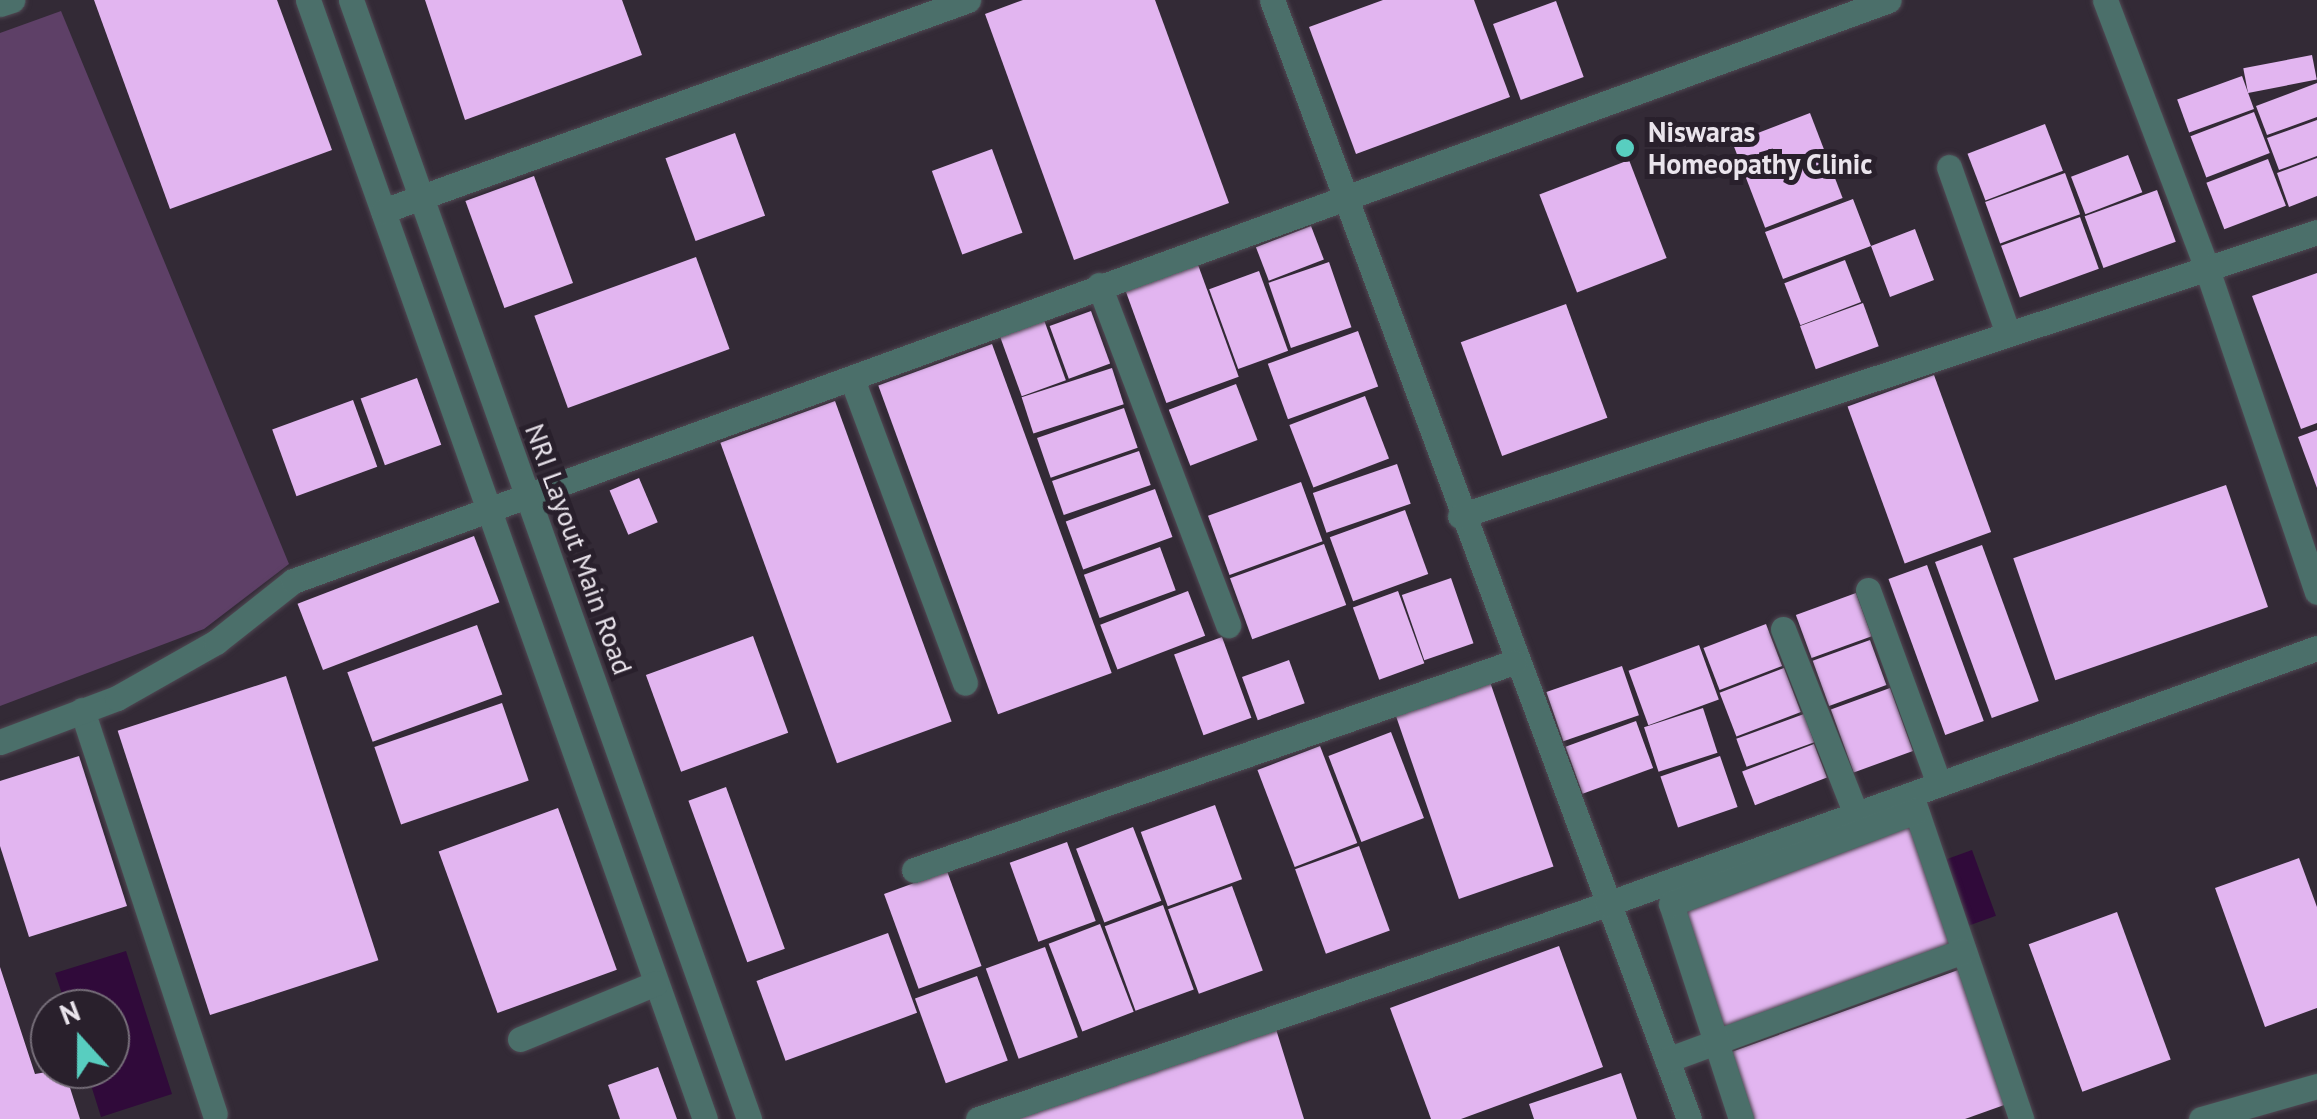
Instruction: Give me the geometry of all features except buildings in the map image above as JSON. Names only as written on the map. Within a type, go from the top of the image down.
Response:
[{"type":"street","points":[[0,4],[12,0]]},
{"type":"street","points":[[308,0],[705,1119]]},
{"type":"street","name":"NRI Layout Main Road","points":[[351,0],[750,1119]]},
{"type":"street","points":[[383,211],[968,0]]},
{"type":"street","points":[[1272,0],[1514,662],[1689,1119]]},
{"type":"street","points":[[0,742],[82,710],[216,642],[293,582],[490,515],[1099,285],[1889,0]]},
{"type":"street","points":[[2105,0],[2207,268],[2317,592]]},
{"type":"street","points":[[1950,168],[2008,334]]},
{"type":"street","points":[[1460,516],[2317,232]]},
{"type":"street","points":[[1099,285],[1228,625]]},
{"type":"street","points":[[852,379],[965,683]]},
{"type":"street","points":[[1868,590],[1938,781]]},
{"type":"street","points":[[1782,629],[1854,810]]},
{"type":"street","points":[[978,1119],[1607,904],[1718,873],[1912,800],[1938,781],[2317,648]]},
{"type":"street","points":[[914,870],[1514,662]]},
{"type":"street","points":[[82,710],[215,1114]]},
{"type":"street","points":[[1827,831],[1854,810],[1912,800]]},
{"type":"street","points":[[1912,800],[2022,1119]]},
{"type":"street","points":[[1718,873],[1678,898],[1669,912],[1741,1119]]},
{"type":"street","points":[[1666,1060],[1964,950]]},
{"type":"street","points":[[520,1039],[656,983]]},
{"type":"street","points":[[2200,1119],[2317,1086]]},
{"type":"shaded area","points":[[61,11],[289,564],[204,629],[0,706],[0,33]]},
{"type":"shaded area","points":[[1972,850],[1996,916],[1960,929],[1936,863]]},
{"type":"shaded area","points":[[126,951],[172,1094],[101,1117],[92,1089],[130,1089],[130,989],[60,989],[55,973]]},
{"type":"place","name":"Niswaras Homeopathy Clinic","points":[[1625,148]]}]
